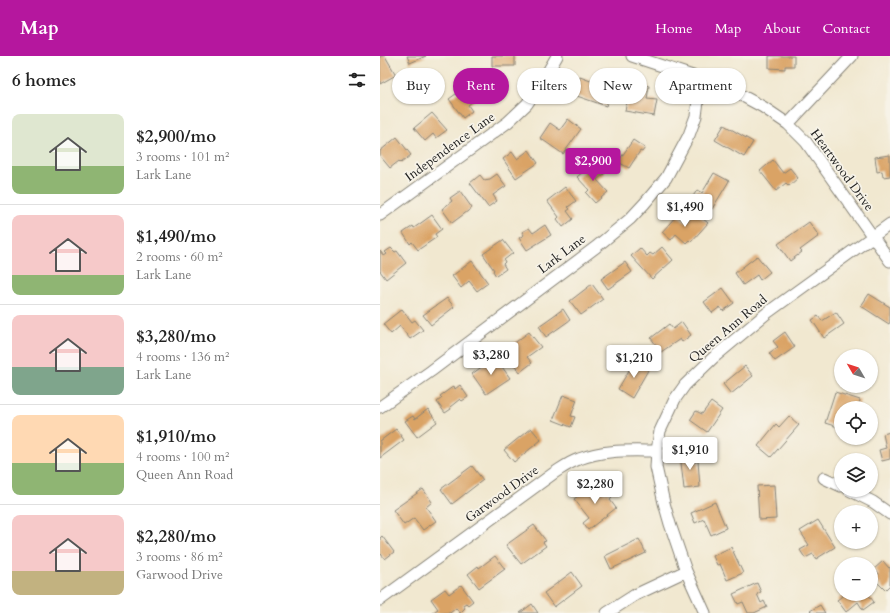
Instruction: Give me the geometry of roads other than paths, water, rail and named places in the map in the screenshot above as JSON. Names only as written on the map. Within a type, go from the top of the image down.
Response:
[{"type":"street","name":"Independence Lane","points":[[380,215],[508,122],[527,104],[557,56]]},
{"type":"street","name":"Heartwood Drive","points":[[632,56],[670,68]]},
{"type":"street","points":[[788,124],[852,56]]},
{"type":"street","name":"Heartwood Drive","points":[[746,98],[788,124],[806,142],[890,261]]},
{"type":"street","name":"Lark Lane","points":[[380,407],[431,371],[596,247],[630,219],[666,178],[690,135],[696,116],[698,104]]},
{"type":"street","name":"Queen Ann Road","points":[[704,613],[686,571],[670,524],[656,467],[660,431],[675,399],[686,385],[713,358],[767,313],[890,224]]},
{"type":"street","name":"Garwood Drive","points":[[380,600],[554,473],[577,459],[598,453],[618,451],[657,451]]},
{"type":"street","points":[[824,478],[834,483]]},
{"type":"street","points":[[863,497],[890,514]]},
{"type":"street","points":[[607,613],[635,595],[686,571]]}]
